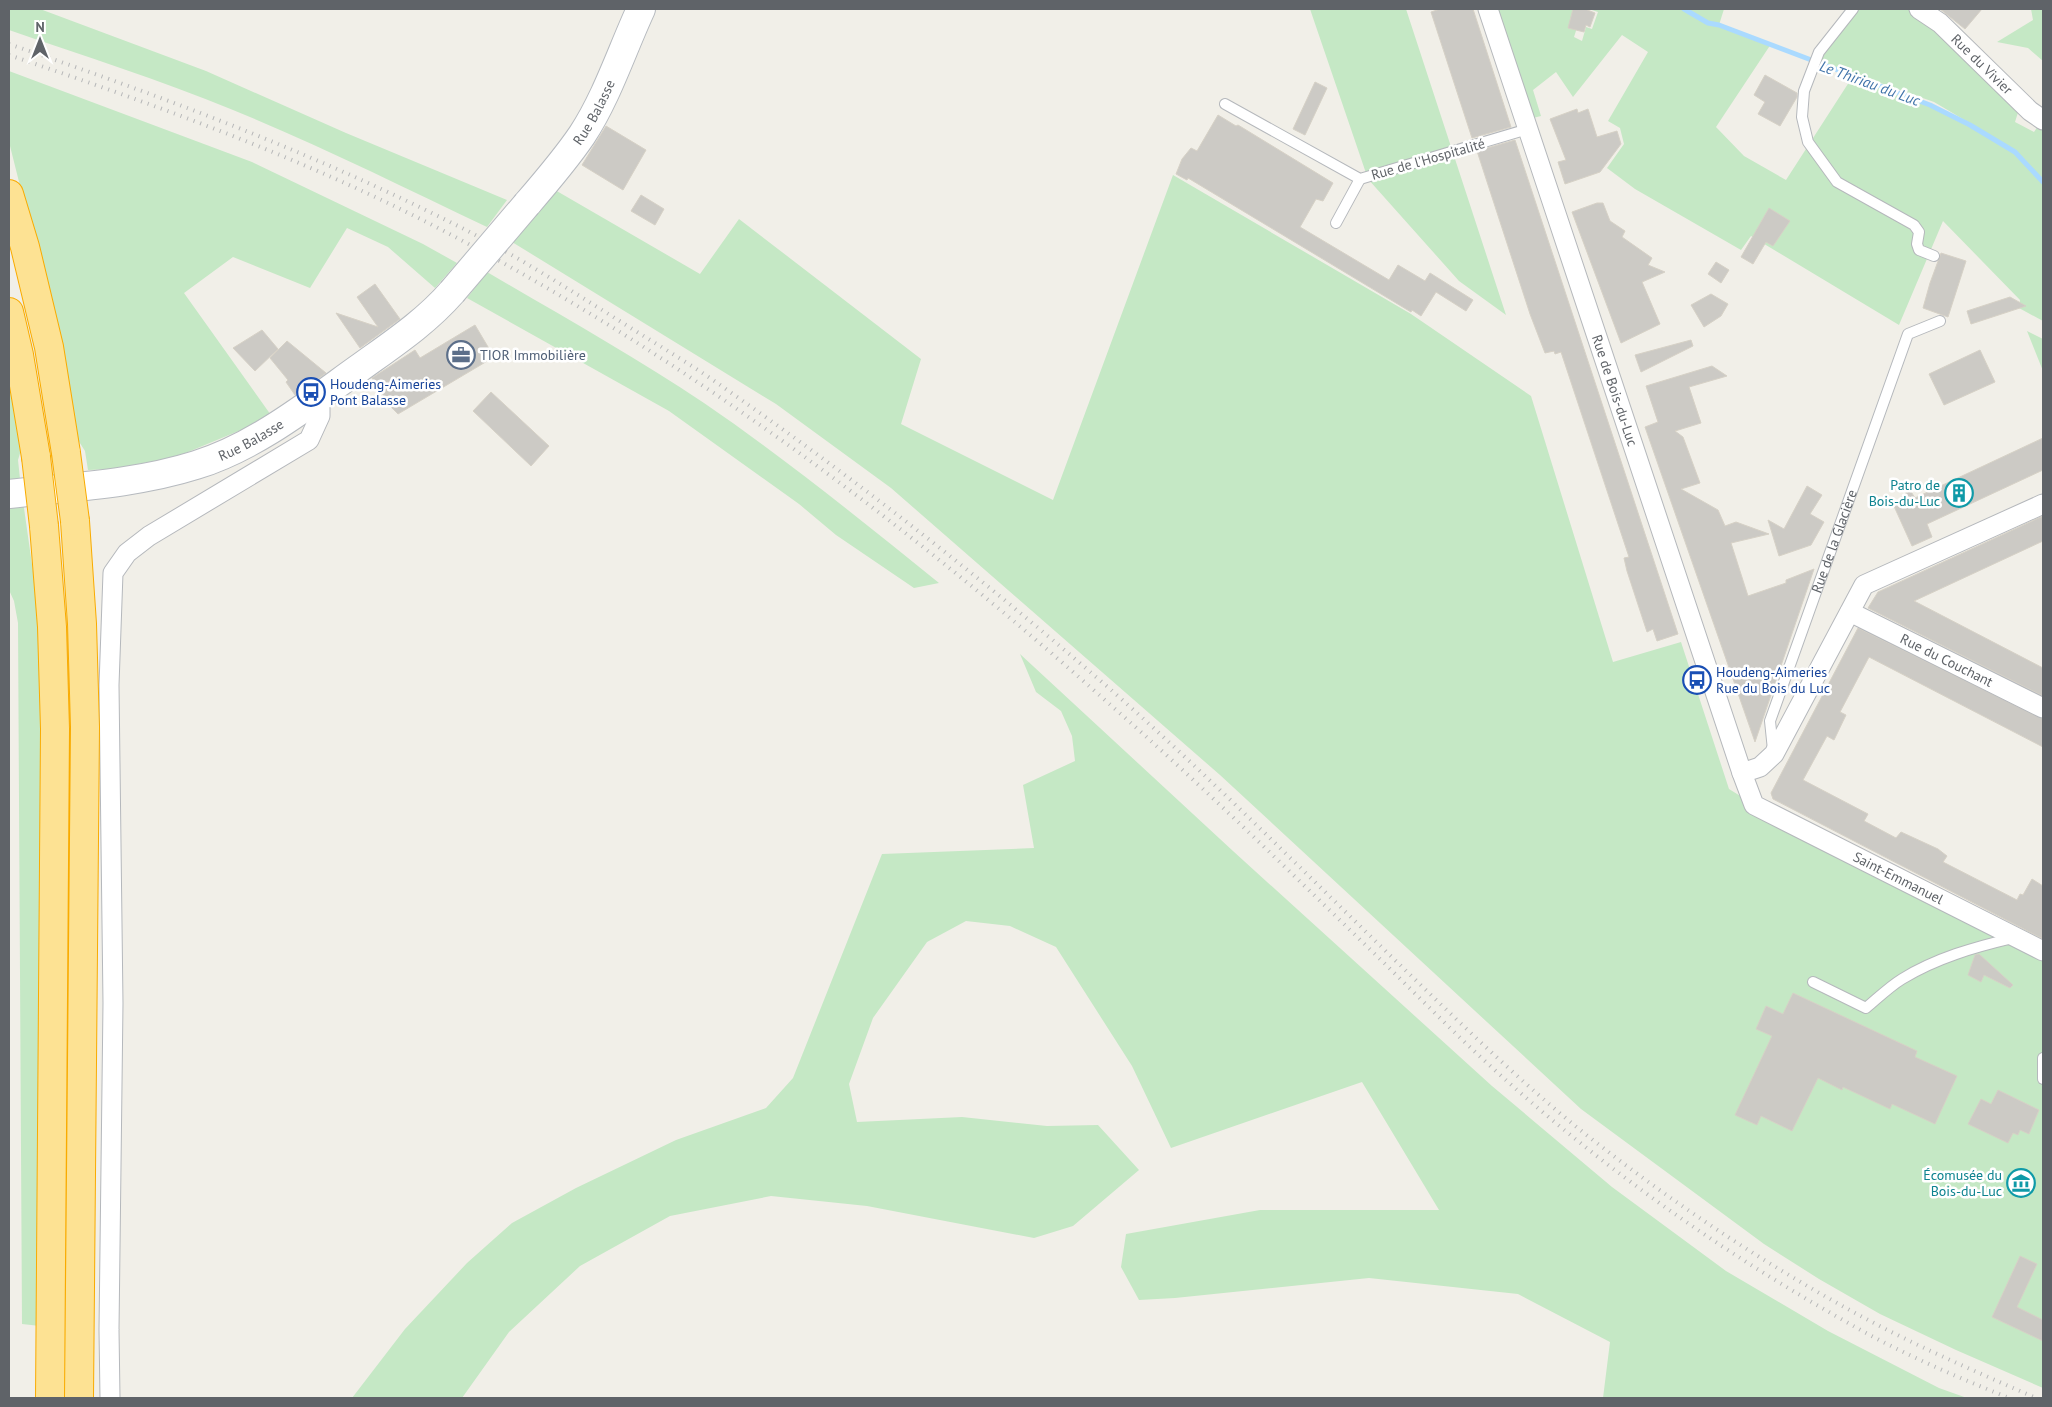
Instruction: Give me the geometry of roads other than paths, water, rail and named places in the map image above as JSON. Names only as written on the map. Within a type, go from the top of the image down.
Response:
[{"type":"highway","points":[[9,194],[25,247],[49,347],[75,522],[82,624],[85,727],[79,1398]]},
{"type":"highway","points":[[9,312],[19,355],[36,458],[44,526],[52,628],[55,729],[50,1398]]},
{"type":"street","name":"Rue Balasse","points":[[9,494],[156,476],[197,465],[227,453],[320,398],[410,332],[438,309],[559,167],[583,133],[602,98],[641,9]]},
{"type":"street","name":"Rue de Bois-du-Luc","points":[[1488,9],[1754,805]]},
{"type":"street","name":"Rue du Vivier","points":[[1919,9],[1940,23],[2030,111],[2043,120]]},
{"type":"street","points":[[110,1398],[109,1330],[113,1003],[110,685],[113,573],[127,553],[149,536],[309,440],[320,416],[320,398]]},
{"type":"street","points":[[1742,773],[1760,767],[1774,754],[1864,586],[2043,504]]},
{"type":"street","name":"Rue du Couchant","points":[[1850,612],[2043,708]]},
{"type":"street","name":"Saint-Emmanuel","points":[[1754,805],[2043,951]]},
{"type":"lane","points":[[1854,9],[1819,52],[1804,91],[1802,117],[1808,142],[1836,182],[1914,225],[1919,232],[1916,244],[1919,250],[1934,256]]},
{"type":"lane","name":"Rue de l'Hospitalité","points":[[1225,104],[1360,179],[1528,129]]},
{"type":"lane","points":[[1336,223],[1360,179]]},
{"type":"lane","name":"Rue de la Glacière","points":[[1774,754],[1770,721],[1908,334],[1940,321]]},
{"type":"lane","points":[[1813,982],[1866,1008],[1902,980],[1945,958],[1980,946],[2016,938]]},
{"type":"lane","points":[[2043,1058],[2043,1079]]},
{"type":"waterway","name":"Le Thiriau du Luc","points":[[1684,9],[1708,23],[1719,25],[1930,105],[1970,125],[2015,152],[2043,182]]},
{"type":"railway","points":[[9,44],[179,105],[291,149],[401,198],[478,236],[521,260],[705,374],[828,462],[924,536],[1018,611],[1110,689],[1219,789],[1486,1047],[1555,1109],[1611,1154],[1709,1224],[1776,1268],[1916,1344],[2036,1398]]},
{"type":"railway","points":[[9,55],[124,95],[238,138],[295,161],[407,212],[548,288],[716,394],[797,451],[877,511],[955,572],[1031,636],[1141,732],[1211,797],[1487,1063],[1528,1100],[1613,1169],[1703,1233],[1795,1292],[1843,1320],[1924,1362],[2009,1398]]},
{"type":"place","name":"TIOR Immobilière","points":[[461,355]]},
{"type":"place","name":"Houdeng-Aimeries Pont Balasse","points":[[311,392]]},
{"type":"place","name":"Patro de Bois-du-Luc","points":[[1959,493]]},
{"type":"place","name":"Houdeng-Aimeries Rue du Bois du Luc","points":[[1697,680]]},
{"type":"place","name":"Écomusée du Bois-du-Luc","points":[[2021,1183]]}]
